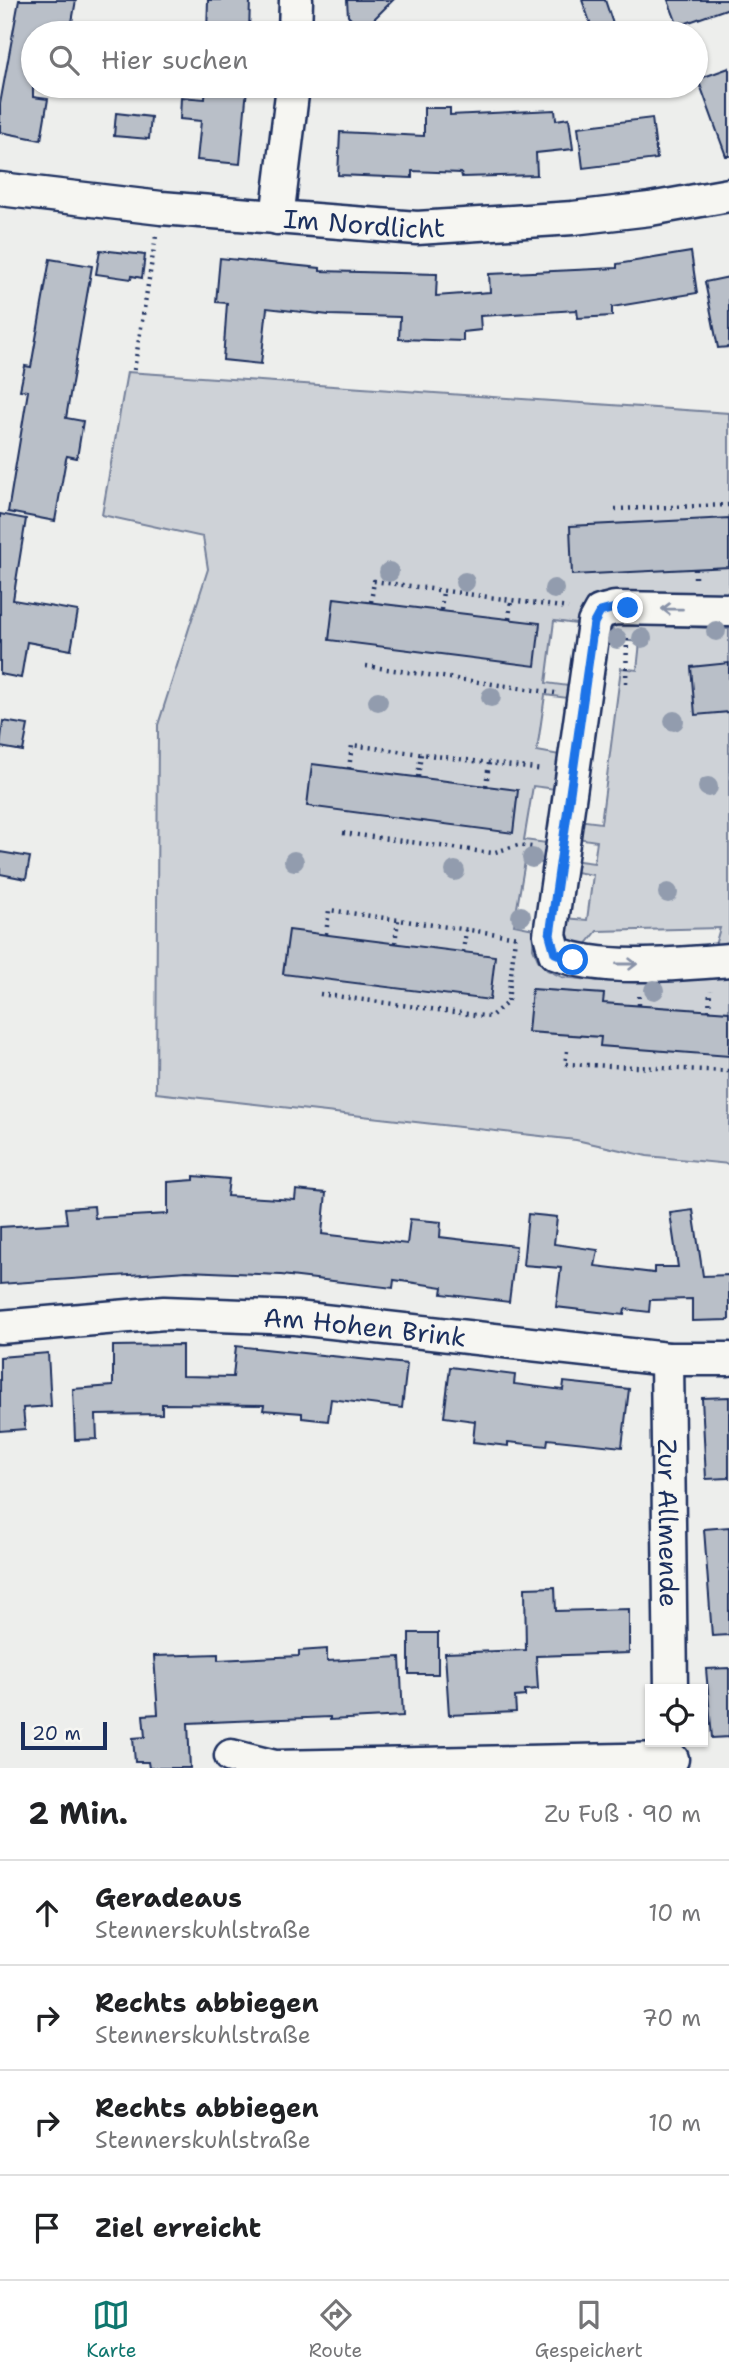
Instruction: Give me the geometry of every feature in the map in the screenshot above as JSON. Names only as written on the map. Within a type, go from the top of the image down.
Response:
[{"type":"street","points":[[295,21],[296,0]]},
{"type":"street","points":[[277,218],[292,98]]},
{"type":"street","name":"Im Nordlicht","points":[[0,189],[161,208],[417,228],[573,218],[650,209],[729,195]]},
{"type":"street","points":[[729,610],[614,610],[594,623],[550,942],[555,953],[573,960],[599,964],[729,960]]},
{"type":"street","name":"Am Hohen Brink","points":[[0,1327],[164,1313],[296,1318],[667,1359],[729,1359]]},
{"type":"street","name":"Zur Allmende","points":[[667,1359],[671,1684]]},
{"type":"street","points":[[231,1756],[275,1767],[672,1756]]},
{"type":"path","points":[[134,370],[161,208]]},
{"type":"path","points":[[615,509],[729,505]]},
{"type":"path","points":[[371,602],[374,581],[511,600],[614,610],[626,683]]},
{"type":"path","points":[[441,610],[443,591]]},
{"type":"path","points":[[509,619],[511,600]]},
{"type":"path","points":[[366,666],[583,696]]},
{"type":"path","points":[[349,769],[352,745],[572,774]]},
{"type":"path","points":[[418,777],[421,754]]},
{"type":"path","points":[[486,786],[489,763]]},
{"type":"path","points":[[343,833],[492,853],[518,845],[561,852]]},
{"type":"path","points":[[326,934],[329,910],[550,942]]},
{"type":"path","points":[[395,943],[398,920]]},
{"type":"path","points":[[463,952],[466,930]]},
{"type":"path","points":[[320,994],[490,1017],[508,1002],[515,937]]},
{"type":"path","points":[[567,1051],[565,1064],[729,1071]]},
{"type":"shaded area","points":[[127,372],[729,413],[729,595],[602,593],[595,596],[585,616],[576,624],[554,621],[546,683],[569,686],[567,698],[545,695],[537,751],[560,755],[555,789],[533,786],[524,840],[547,843],[543,863],[525,861],[514,925],[534,929],[533,948],[538,960],[547,970],[562,977],[610,982],[729,976],[729,1164],[647,1156],[576,1140],[156,1093],[158,725],[208,569],[203,537],[102,515]]},
{"type":"shaded area","points":[[622,624],[729,629],[729,948],[714,949],[720,928],[597,931],[582,950],[573,944],[566,933],[564,918],[587,920],[593,875],[570,871],[571,860],[594,863],[597,841],[576,838],[578,820],[601,823],[621,668],[637,670],[640,642],[608,639],[613,627]]},
{"type":"building","points":[[19,0],[76,0],[72,21],[21,21],[21,98],[48,99],[41,140],[0,132],[0,104]]},
{"type":"building","points":[[208,0],[250,0],[249,21],[207,21]]},
{"type":"building","points":[[347,0],[393,0],[372,21],[353,21],[348,16]]},
{"type":"building","points":[[582,0],[605,0],[612,21],[590,21]]},
{"type":"building","points":[[668,0],[729,0],[729,8],[692,21],[676,21]]},
{"type":"building","points":[[729,68],[729,156],[726,156],[705,98],[708,98],[708,75]]},
{"type":"building","points":[[181,98],[246,98],[240,164],[197,160],[201,121],[180,119]]},
{"type":"building","points":[[424,108],[450,108],[450,115],[555,110],[556,120],[569,118],[573,149],[536,153],[537,175],[462,177],[461,173],[412,171],[412,178],[338,175],[340,132],[424,136]]},
{"type":"building","points":[[116,113],[151,117],[149,139],[114,136]]},
{"type":"building","points":[[652,118],[657,159],[583,168],[578,127]]},
{"type":"building","points":[[100,250],[145,255],[142,278],[96,274]]},
{"type":"building","points":[[691,252],[697,293],[612,307],[612,316],[578,318],[577,310],[480,316],[481,330],[463,332],[463,341],[399,339],[400,317],[329,315],[267,308],[261,364],[223,360],[227,303],[216,302],[220,258],[320,268],[320,271],[437,274],[436,296],[490,292],[489,274],[617,268],[617,264]]},
{"type":"building","points":[[50,259],[92,266],[66,418],[83,421],[77,458],[67,456],[66,459],[55,521],[8,512],[28,391],[20,390],[25,366],[31,367]]},
{"type":"building","points":[[729,277],[729,347],[718,348],[705,282]]},
{"type":"building","points":[[0,514],[26,519],[13,600],[78,611],[71,650],[27,642],[21,678],[0,674]]},
{"type":"building","points":[[729,518],[729,567],[572,575],[570,526]]},
{"type":"building","points":[[334,598],[540,623],[535,666],[329,640]]},
{"type":"building","points":[[729,663],[729,712],[695,715],[691,667]]},
{"type":"building","points":[[3,721],[28,725],[23,751],[0,747]]},
{"type":"building","points":[[312,764],[518,790],[513,833],[307,806]]},
{"type":"building","points":[[0,852],[30,857],[26,879],[0,874]]},
{"type":"building","points":[[289,930],[495,956],[490,1000],[283,974]]},
{"type":"building","points":[[532,989],[604,994],[603,1003],[729,1012],[729,1056],[600,1046],[601,1037],[528,1032]]},
{"type":"building","points":[[194,1176],[229,1179],[227,1196],[295,1200],[296,1190],[326,1193],[322,1234],[407,1244],[410,1219],[441,1222],[440,1237],[516,1246],[509,1302],[442,1294],[443,1287],[394,1280],[393,1288],[281,1275],[187,1271],[0,1284],[0,1227],[67,1223],[65,1208],[94,1206],[95,1218],[168,1214],[168,1182],[194,1180]]},
{"type":"building","points":[[693,1210],[703,1276],[729,1275],[729,1320],[692,1321],[692,1299],[650,1300],[649,1312],[625,1309],[624,1315],[556,1307],[561,1268],[523,1265],[528,1214],[557,1217],[554,1244],[598,1250],[595,1266],[654,1273],[654,1267],[678,1267],[670,1213]]},
{"type":"building","points":[[182,1345],[182,1376],[233,1377],[236,1346],[407,1364],[402,1408],[331,1399],[328,1421],[302,1418],[302,1413],[263,1410],[264,1405],[162,1404],[162,1414],[96,1415],[97,1439],[75,1440],[73,1389],[113,1386],[113,1346]]},
{"type":"building","points":[[48,1353],[51,1406],[23,1408],[25,1429],[0,1431],[0,1357]]},
{"type":"building","points":[[450,1367],[515,1375],[514,1384],[563,1390],[564,1382],[629,1389],[622,1447],[548,1439],[547,1446],[508,1442],[508,1446],[473,1442],[475,1421],[444,1417]]},
{"type":"building","points":[[729,1397],[729,1478],[706,1479],[702,1398]]},
{"type":"building","points":[[729,1527],[729,1635],[712,1636],[704,1529]]},
{"type":"building","points":[[555,1587],[556,1611],[629,1609],[629,1653],[536,1656],[538,1689],[525,1690],[525,1696],[515,1697],[516,1712],[449,1715],[445,1653],[526,1650],[525,1588]]},
{"type":"building","points":[[409,1633],[438,1633],[438,1674],[409,1674]]},
{"type":"building","points":[[327,1649],[327,1661],[400,1657],[403,1716],[188,1723],[190,1768],[149,1768],[148,1762],[135,1762],[133,1738],[145,1737],[143,1715],[158,1714],[154,1656],[218,1654],[218,1660],[299,1656],[299,1651]]},
{"type":"building","points":[[729,1668],[729,1737],[712,1738],[706,1669]]},
{"type":"route","points":[[573,960],[555,953],[550,935],[594,623],[600,612],[628,608]]}]
